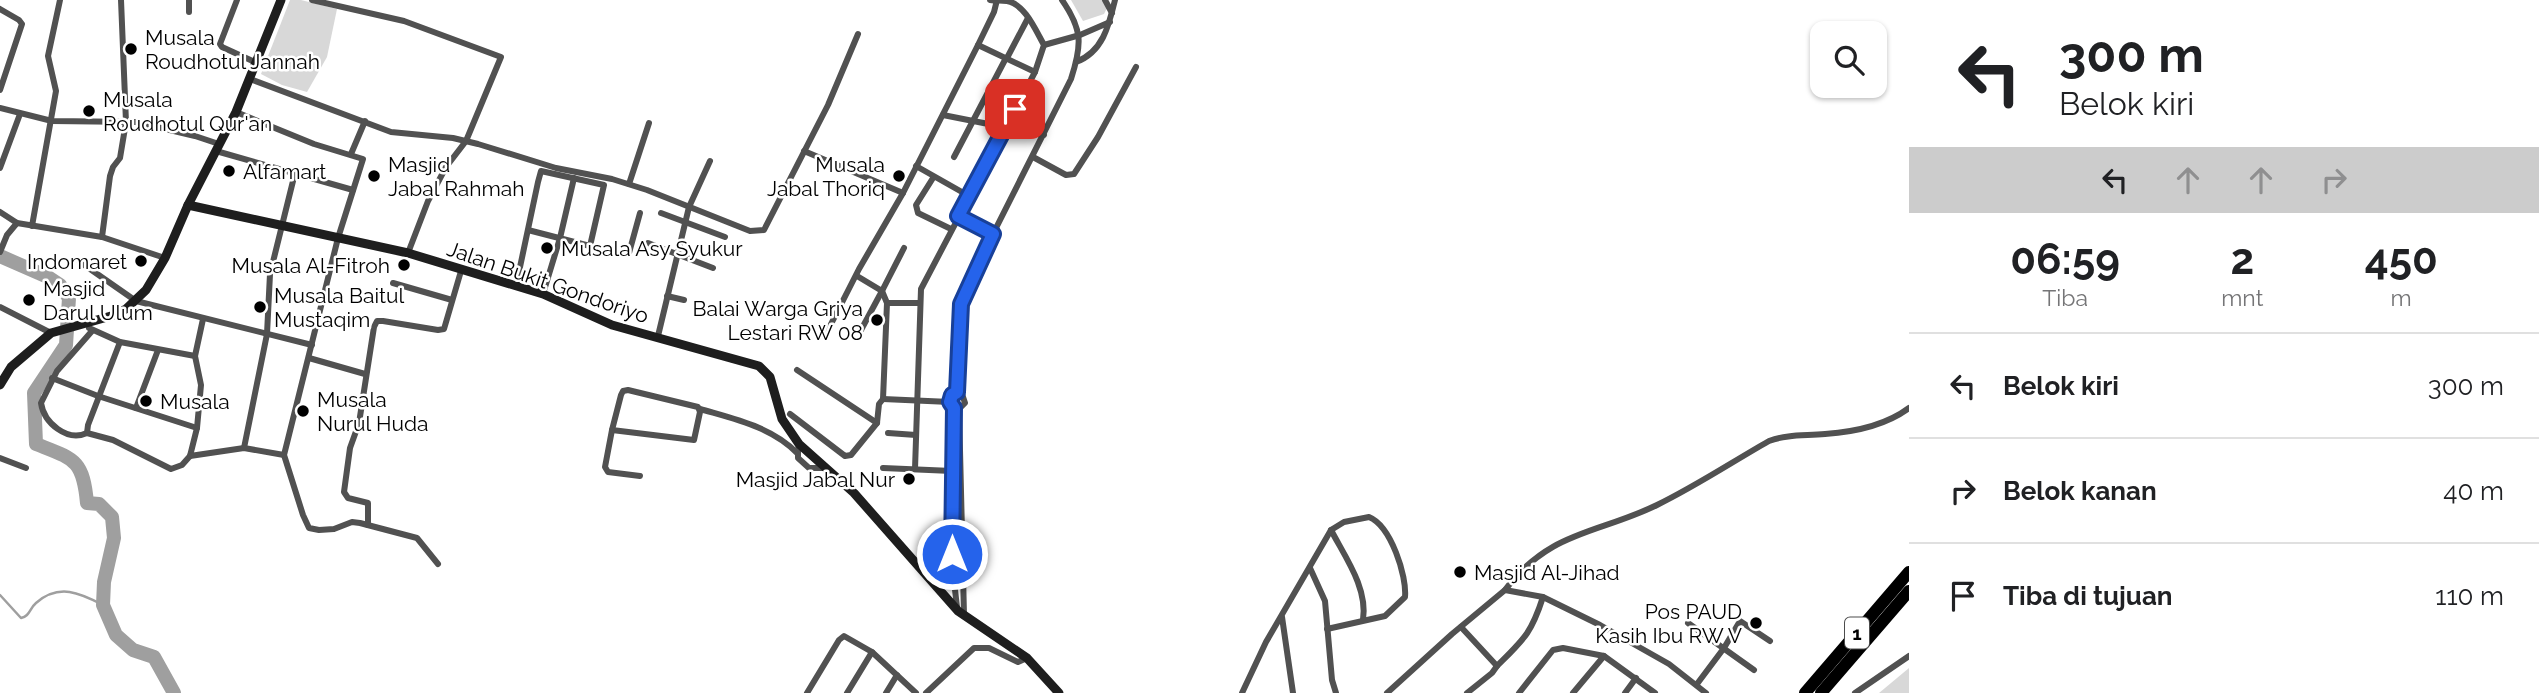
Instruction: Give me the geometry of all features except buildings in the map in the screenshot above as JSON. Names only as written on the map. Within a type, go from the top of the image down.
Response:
[{"type":"highway","name":"1","points":[[1805,693],[1909,572]]},
{"type":"highway","name":"1","points":[[1821,693],[1909,591]]},
{"type":"street","points":[[32,226],[56,91],[48,56],[60,0]]},
{"type":"street","points":[[102,237],[110,176],[120,158],[126,121],[121,0]]},
{"type":"street","points":[[189,0],[189,12]]},
{"type":"street","points":[[237,0],[220,44],[257,63]]},
{"type":"street","points":[[203,319],[195,356],[201,385],[197,428],[190,456],[182,465],[171,469],[113,439],[87,433],[76,436],[64,433],[46,417],[41,400],[52,378],[89,328],[136,301],[146,290],[165,258],[188,205],[236,112],[281,0]]},
{"type":"street","points":[[312,0],[404,21],[501,57],[467,141],[440,178],[408,253]]},
{"type":"street","points":[[828,330],[943,115],[978,45],[994,0],[1009,1],[1021,9],[1044,45],[1035,72],[921,289],[915,469]]},
{"type":"street","points":[[957,392],[961,304],[1071,79],[1076,62],[1080,35],[1062,0]]},
{"type":"street","points":[[1105,0],[1112,13]]},
{"type":"street","points":[[1076,62],[1094,52],[1110,22],[1115,0]]},
{"type":"street","points":[[0,9],[22,24],[0,90]]},
{"type":"street","points":[[954,157],[1028,18]]},
{"type":"street","points":[[1044,45],[1080,35],[1110,22]]},
{"type":"street","points":[[250,79],[391,132],[467,141],[556,168],[629,184],[750,231],[759,232],[764,230],[828,105],[858,34]]},
{"type":"street","points":[[978,45],[1035,72]]},
{"type":"street","points":[[1033,157],[1066,175],[1074,174],[1094,145],[1136,66]]},
{"type":"street","points":[[0,108],[52,121],[126,121],[195,136],[218,148],[353,190]]},
{"type":"street","points":[[236,112],[314,144],[363,159],[338,238],[284,455],[309,528],[334,529],[352,522],[417,538],[438,564]]},
{"type":"street","points":[[0,168],[20,114]]},
{"type":"street","points":[[943,115],[1044,135]]},
{"type":"street","points":[[351,154],[365,121]]},
{"type":"street","points":[[629,184],[649,123]]},
{"type":"street","points":[[804,151],[903,193]]},
{"type":"street","points":[[658,336],[689,207],[710,161]]},
{"type":"street","points":[[916,166],[933,178],[970,196]]},
{"type":"street","points":[[516,286],[541,171],[604,185],[590,246]]},
{"type":"street","points":[[244,448],[267,334],[270,274],[295,173]]},
{"type":"street","points":[[543,294],[574,178]]},
{"type":"street","points":[[933,178],[916,209],[918,213],[951,229]]},
{"type":"street","name":"Jalan Bukit Gondoriyo","points":[[188,205],[408,253],[543,294],[612,325],[759,366],[770,377],[782,419],[798,449],[838,477],[961,613],[1027,658],[1059,693]]},
{"type":"street","points":[[0,212],[17,223],[102,237],[165,258]]},
{"type":"street","points":[[528,230],[623,254],[629,253],[640,213]]},
{"type":"street","points":[[661,213],[725,237]]},
{"type":"street","points":[[958,216],[993,234]]},
{"type":"street","points":[[0,251],[7,235],[17,223]]},
{"type":"street","points":[[648,243],[713,268]]},
{"type":"street","points":[[860,330],[904,248]]},
{"type":"street","points":[[80,262],[136,301],[312,345]]},
{"type":"street","points":[[368,525],[368,503],[348,498],[344,492],[350,448],[359,424],[373,327],[377,321],[444,329],[461,271]]},
{"type":"street","points":[[790,414],[845,456],[851,455],[877,423],[879,404],[884,398],[887,303],[882,291],[856,276]]},
{"type":"street","points":[[393,283],[452,300]]},
{"type":"street","points":[[667,296],[684,300]]},
{"type":"street","points":[[887,303],[920,303]]},
{"type":"street","points":[[0,307],[51,334]]},
{"type":"street","points":[[1,382],[11,367],[51,334],[68,329],[89,328],[120,342],[195,356]]},
{"type":"street","points":[[87,433],[98,396],[120,342]]},
{"type":"street","points":[[136,408],[158,350]]},
{"type":"street","points":[[309,358],[365,374]]},
{"type":"street","points":[[797,370],[877,423]]},
{"type":"street","points":[[52,378],[197,428]]},
{"type":"street","points":[[640,476],[608,472],[606,467],[612,430],[623,391],[681,401],[768,432],[798,449]]},
{"type":"street","points":[[957,392],[952,395],[955,406],[961,613]]},
{"type":"street","points":[[884,398],[964,406],[966,400],[957,392]]},
{"type":"street","points":[[955,406],[952,564],[961,613]]},
{"type":"street","points":[[1387,693],[1505,590],[1515,576],[1546,550],[1575,534],[1656,506],[1782,437],[1824,434],[1884,423],[1909,408]]},
{"type":"street","points":[[612,430],[694,440],[700,409]]},
{"type":"street","points":[[888,433],[916,435]]},
{"type":"street","points":[[190,456],[244,448],[284,455]]},
{"type":"street","points":[[0,458],[26,468]]},
{"type":"street","points":[[883,468],[952,471]]},
{"type":"street","points":[[1242,693],[1266,642],[1331,530],[1344,522],[1369,517],[1380,525],[1393,547],[1402,572],[1405,597],[1385,616],[1327,629]]},
{"type":"street","points":[[1331,530],[1361,591],[1365,608],[1363,620]]},
{"type":"street","points":[[1310,568],[1322,591],[1334,692]]},
{"type":"street","points":[[1505,590],[1543,597],[1600,625],[1668,664],[1706,693]]},
{"type":"street","points":[[1467,693],[1492,673],[1523,640],[1533,627],[1543,597]]},
{"type":"street","points":[[1282,617],[1293,693]]},
{"type":"street","points":[[1696,684],[1724,648],[1740,621],[1770,641]]},
{"type":"street","points":[[1688,623],[1754,670]]},
{"type":"street","points":[[1461,627],[1497,666]]},
{"type":"street","points":[[807,693],[844,636],[872,652],[916,693]]},
{"type":"street","points":[[926,693],[974,648],[989,648],[1018,662],[1027,658]]},
{"type":"street","points":[[1519,693],[1553,650],[1563,648],[1604,656],[1655,693]]},
{"type":"street","points":[[847,693],[872,652]]},
{"type":"street","points":[[1573,693],[1604,656]]},
{"type":"street","points":[[1855,693],[1909,656]]},
{"type":"street","points":[[886,693],[897,675]]},
{"type":"street","points":[[1625,693],[1636,678]]},
{"type":"shaded area","points":[[290,0],[337,9],[327,57],[307,92],[282,85],[261,74]]},
{"type":"shaded area","points":[[1071,0],[1103,0],[1107,8],[1104,14],[1083,21]]},
{"type":"shaded area","points":[[1909,668],[1909,693],[1879,693]]},
{"type":"waterway","points":[[0,256],[48,277],[60,285],[69,298],[66,345],[34,393],[36,444],[59,453],[74,463],[83,477],[87,503],[99,504],[112,517],[114,538],[104,582],[103,605],[116,635],[133,650],[154,657],[174,693]]},
{"type":"waterway","points":[[0,595],[21,618],[26,616],[34,605],[53,593],[78,594],[103,605]]},
{"type":"place","name":"Musala Roudhotul Jannah","points":[[131,49]]},
{"type":"place","name":"Musala Roudhotul Qur'an","points":[[89,111]]},
{"type":"place","name":"Alfamart","points":[[229,171]]},
{"type":"place","name":"Masjid Jabal Rahmah","points":[[374,176]]},
{"type":"place","name":"Musala Jabal Thoriq","points":[[899,176]]},
{"type":"place","name":"Musala Asy Syukur","points":[[547,248]]},
{"type":"place","name":"Indomaret","points":[[141,261]]},
{"type":"place","name":"Musala Al-Fitroh","points":[[404,265]]},
{"type":"place","name":"Masjid Darul Ulum","points":[[29,300]]},
{"type":"place","name":"Musala Baitul Mustaqim","points":[[260,307]]},
{"type":"place","name":"Balai Warga Griya Lestari RW 08","points":[[877,320]]},
{"type":"place","name":"Musala","points":[[146,401]]},
{"type":"place","name":"Musala Nurul Huda","points":[[303,411]]},
{"type":"place","name":"Masjid Jabal Nur","points":[[909,479]]},
{"type":"place","name":"Masjid Al-Jihad","points":[[1460,572]]},
{"type":"place","name":"Pos PAUD Kasih Ibu RW V","points":[[1756,623]]},
{"type":"route","points":[[952,554],[954,408],[950,398],[957,392],[961,304],[993,234],[958,216],[1015,109]]}]
